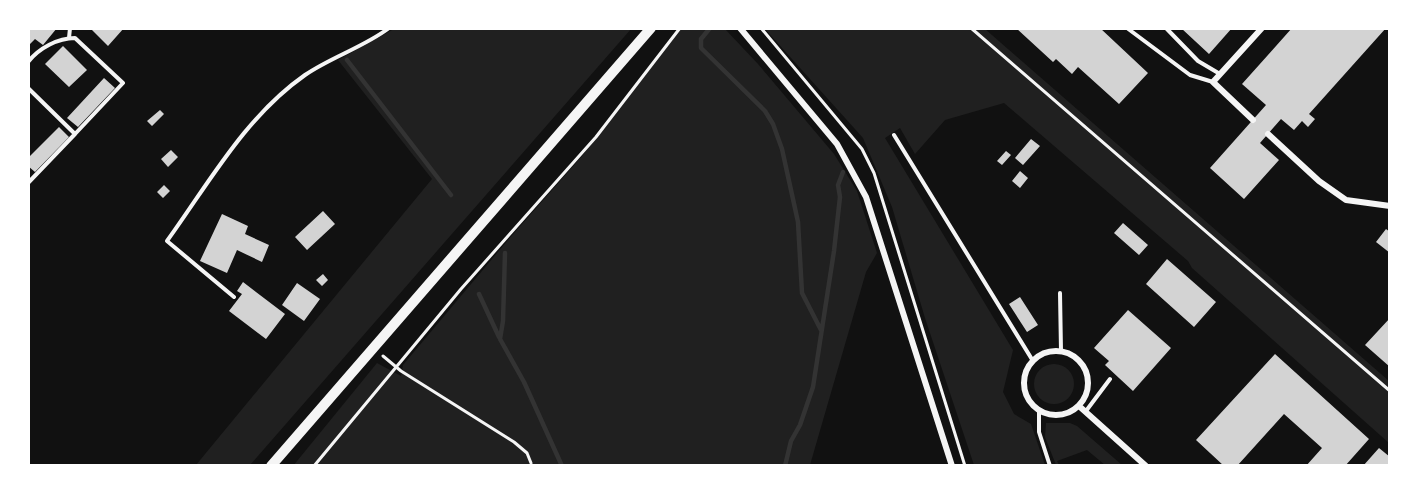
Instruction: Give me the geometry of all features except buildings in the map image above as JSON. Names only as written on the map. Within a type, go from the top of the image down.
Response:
[{"type":"main road","points":[[271,465],[651,28]]},
{"type":"street","points":[[740,28],[837,144],[866,197],[952,465]]},
{"type":"street","points":[[1252,120],[1213,82],[1262,28]]},
{"type":"street","points":[[1268,134],[1319,181],[1346,200],[1389,206]]},
{"type":"street","points":[[1051,351],[1061,351],[1072,355],[1087,373],[1089,385],[1086,396],[1079,406],[1060,415],[1039,410],[1026,392],[1024,381],[1033,361],[1051,351]]},
{"type":"street","points":[[1079,406],[1146,465]]},
{"type":"lane","points":[[69,38],[70,28]]},
{"type":"lane","points":[[234,297],[167,241],[248,127],[273,102],[305,75],[389,28]]},
{"type":"lane","points":[[1127,28],[1190,75],[1213,82]]},
{"type":"lane","points":[[1166,28],[1198,61],[1220,74]]},
{"type":"lane","points":[[28,62],[35,53],[63,38],[75,38],[123,83],[28,183]]},
{"type":"lane","points":[[28,88],[75,134]]},
{"type":"lane","points":[[894,135],[1033,361]]},
{"type":"lane","points":[[1060,293],[1061,351]]},
{"type":"lane","points":[[1085,412],[1110,379]]},
{"type":"lane","points":[[1039,410],[1039,432],[1050,465]]},
{"type":"path","points":[[314,465],[596,137],[680,28]]},
{"type":"path","points":[[971,28],[1389,391]]},
{"type":"path","points":[[374,347],[396,367],[514,442],[527,453],[531,463]]},
{"type":"shaded area","points":[[394,29],[631,29],[250,465],[196,465],[432,179],[338,60]]},
{"type":"shaded area","points":[[681,29],[725,29],[758,64],[834,154],[857,191],[877,253],[866,272],[810,465],[293,466],[377,363],[401,376],[403,365],[582,156]]},
{"type":"shaded area","points":[[765,29],[985,29],[1389,381],[1389,443],[1192,268],[1188,261],[1004,103],[945,120],[915,154],[900,128],[885,138],[1013,350],[1003,392],[1014,414],[1031,424],[1045,465],[974,465],[925,318],[892,207],[863,138]]},
{"type":"shaded area","points":[[1054,364],[1068,370],[1074,384],[1068,398],[1054,404],[1040,398],[1034,384],[1040,370]]},
{"type":"shaded area","points":[[1046,423],[1070,423],[1077,426],[1122,465],[1105,465],[1087,450],[1057,461],[1059,465],[1056,465],[1045,437]]},
{"type":"waterway","points":[[710,28],[701,39],[701,48],[765,111],[773,124],[782,149],[798,222],[802,293],[821,330]]},
{"type":"waterway","points":[[347,60],[451,195]]},
{"type":"waterway","points":[[785,466],[791,441],[800,425],[813,387],[834,251],[840,197],[838,185],[843,172]]},
{"type":"waterway","points":[[505,253],[503,321],[500,339],[524,382],[562,466]]},
{"type":"waterway","points":[[479,294],[499,337]]}]
